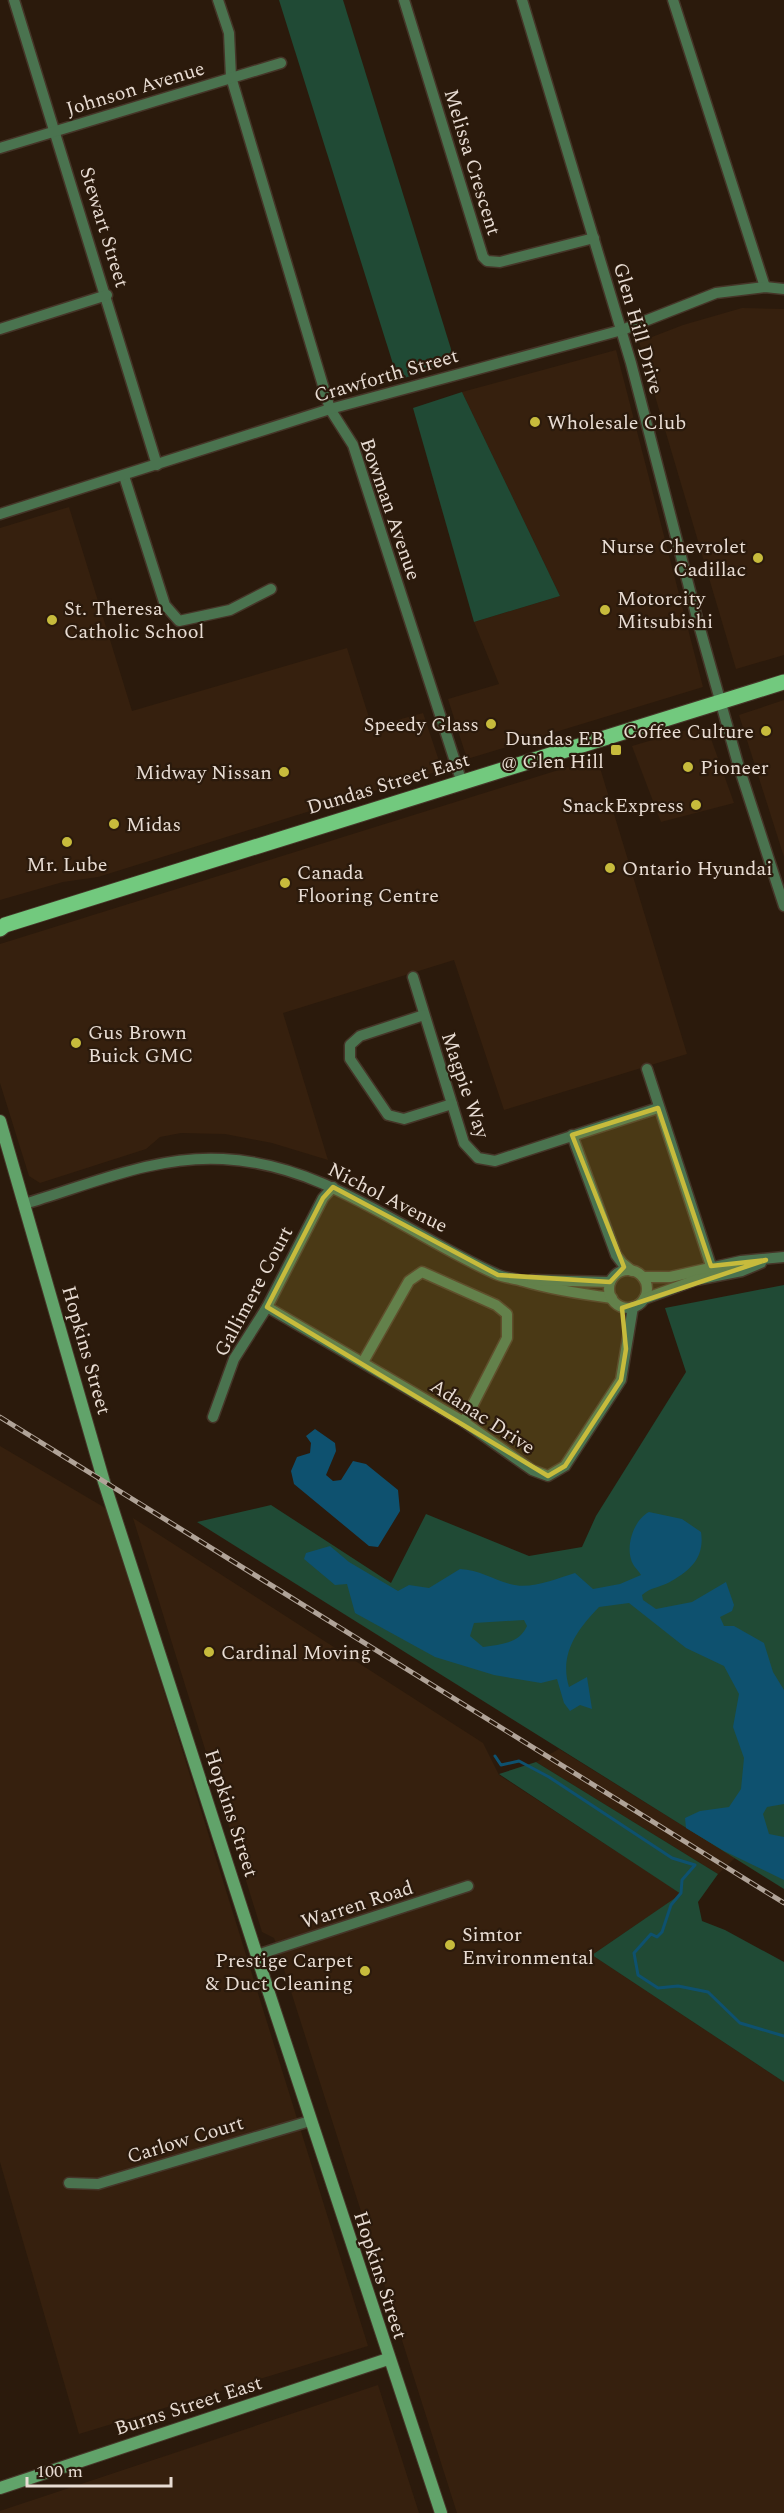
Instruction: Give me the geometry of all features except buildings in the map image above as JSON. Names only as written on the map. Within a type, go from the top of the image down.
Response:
[{"type":"main road","name":"Dundas Street East","points":[[2,926],[784,682]]},
{"type":"main road","name":"Hopkins Street","points":[[0,1121],[104,1482],[310,2121],[441,2513]]},
{"type":"main road","name":"Burns Street East","points":[[0,2488],[388,2359]]},
{"type":"street","name":"Stewart Street","points":[[14,0],[107,295],[157,465]]},
{"type":"street","name":"Bowman Avenue","points":[[218,0],[229,33],[231,77],[330,409],[353,445],[462,783]]},
{"type":"street","name":"Melissa Crescent","points":[[404,0],[483,257],[487,261],[500,262],[594,238]]},
{"type":"street","name":"Glen Hill Drive","points":[[522,0],[622,330],[720,702],[784,906]]},
{"type":"street","points":[[673,0],[765,287]]},
{"type":"street","name":"Johnson Avenue","points":[[0,148],[281,63]]},
{"type":"street","name":"Crawforth Street","points":[[0,513],[124,476],[330,409],[622,330],[716,293],[765,287],[784,289]]},
{"type":"street","points":[[0,329],[107,295]]},
{"type":"street","points":[[124,476],[165,605],[179,621],[230,610],[271,589]]},
{"type":"street","name":"Magpie Way","points":[[412,977],[466,1147],[483,1160],[495,1161],[658,1108]]},
{"type":"street","points":[[424,1015],[360,1036],[350,1046],[351,1059],[384,1113],[394,1118],[408,1118],[452,1104]]},
{"type":"street","points":[[647,1069],[711,1266]]},
{"type":"street","points":[[572,1135],[616,1255],[622,1263],[643,1277],[670,1276],[711,1266],[784,1257]]},
{"type":"street","name":"Nichol Avenue","points":[[24,1204],[131,1171],[179,1160],[221,1159],[264,1163],[333,1187],[498,1275],[554,1291],[612,1298]]},
{"type":"street","name":"Gallimere Court","points":[[213,1417],[234,1359],[267,1306],[323,1198],[333,1187]]},
{"type":"street","points":[[616,1255],[612,1298],[627,1307],[696,1280],[742,1271],[766,1260]]},
{"type":"street","points":[[612,1279],[621,1271],[633,1271]]},
{"type":"street","points":[[363,1362],[410,1281],[422,1272],[496,1305],[507,1314],[507,1338],[464,1422]]},
{"type":"street","points":[[643,1277],[647,1288],[644,1299]]},
{"type":"street","name":"Nichol Avenue","points":[[520,1280],[612,1279]]},
{"type":"street","name":"Adanac Drive","points":[[267,1306],[464,1422],[532,1470],[548,1476],[565,1466],[621,1380],[626,1349],[627,1307]]},
{"type":"street","name":"Warren Road","points":[[257,1955],[468,1886]]},
{"type":"street","name":"Carlow Court","points":[[69,2183],[98,2184],[310,2121]]},
{"type":"highlighted area","points":[[658,1108],[711,1266],[766,1260],[622,1308],[626,1349],[621,1380],[565,1466],[548,1476],[267,1307],[323,1198],[333,1187],[498,1275],[610,1282],[624,1267],[572,1135]]},
{"type":"shaded area","points":[[742,308],[784,309],[784,655],[736,669],[639,342],[683,325]]},
{"type":"shaded area","points":[[616,350],[703,687],[467,759],[448,699],[499,684],[474,622],[560,596],[462,392]]},
{"type":"shaded area","points":[[69,507],[132,711],[347,648],[372,727],[423,713],[442,770],[98,877],[63,882],[0,900],[0,528]]},
{"type":"shaded area","points":[[784,700],[784,857],[739,715]]},
{"type":"shaded area","points":[[700,726],[710,736],[734,803],[661,822],[632,746]]},
{"type":"shaded area","points":[[597,758],[687,1054],[504,1110],[454,960],[283,1013],[328,1160],[272,1143],[225,1134],[181,1133],[160,1137],[146,1149],[40,1183],[29,1176],[0,1083],[0,944]]},
{"type":"shaded area","points":[[0,1446],[107,1509],[368,2346],[79,2434],[0,2162]]},
{"type":"shaded area","points":[[133,1518],[483,1743],[499,1775],[682,1894],[592,1955],[784,2082],[784,2513],[457,2513],[274,1938],[262,1932]]},
{"type":"shaded area","points":[[559,1749],[735,1858],[718,1874],[536,1762]]},
{"type":"shaded area","points":[[378,2385],[419,2513],[0,2513],[0,2511]]},
{"type":"green space","points":[[279,0],[343,0],[455,362],[398,380]]},
{"type":"green space","points":[[462,392],[560,596],[474,622],[413,408]]},
{"type":"green space","points":[[784,1285],[784,1889],[197,1522],[271,1505],[391,1583],[426,1514],[529,1556],[582,1547],[596,1516],[686,1372],[665,1308]]},
{"type":"green space","points":[[536,1762],[718,1874],[698,1902],[702,1921],[725,1930],[784,1962],[784,2082],[592,1955],[681,1894],[499,1774]]},
{"type":"water","points":[[315,1429],[335,1443],[336,1451],[326,1475],[333,1481],[341,1480],[353,1461],[366,1464],[398,1490],[400,1511],[378,1547],[369,1546],[294,1484],[291,1471],[297,1457],[310,1453],[311,1443],[306,1436]]},
{"type":"water","points":[[649,1512],[682,1519],[701,1532],[702,1541],[694,1563],[683,1574],[645,1592],[642,1595],[643,1600],[656,1609],[692,1602],[726,1582],[734,1605],[732,1611],[720,1617],[724,1626],[734,1626],[764,1643],[773,1672],[784,1690],[784,1804],[767,1807],[763,1814],[769,1834],[784,1837],[784,1880],[724,1851],[686,1828],[685,1818],[700,1811],[729,1807],[741,1789],[744,1758],[733,1727],[739,1694],[724,1666],[686,1648],[629,1603],[599,1607],[577,1634],[568,1653],[566,1664],[569,1687],[587,1677],[592,1709],[580,1705],[570,1711],[564,1703],[557,1679],[541,1683],[494,1675],[435,1657],[355,1613],[347,1584],[335,1585],[304,1559],[306,1553],[330,1546],[349,1562],[398,1591],[409,1585],[429,1588],[460,1569],[473,1571],[503,1582],[526,1586],[575,1573],[593,1589],[620,1584],[641,1575],[632,1561],[630,1546],[633,1532],[644,1515]],"holes":[[[524,1620],[527,1626],[524,1632],[514,1640],[496,1645],[483,1647],[470,1636],[474,1623]]]},
{"type":"waterway","points":[[495,1756],[501,1765],[519,1761],[549,1777],[672,1858],[695,1865],[682,1880],[681,1893],[671,1905],[662,1932],[657,1937],[651,1934],[634,1953],[638,1975],[658,1988],[678,1986],[708,1992],[740,2023],[784,2036]]},
{"type":"railway","points":[[0,1417],[784,1903]]},
{"type":"place","name":"Wholesale Club","points":[[535,422]]},
{"type":"place","name":"Nurse Chevrolet Cadillac","points":[[758,558]]},
{"type":"place","name":"Motorcity Mitsubishi","points":[[605,610]]},
{"type":"place","name":"St. Theresa Catholic School","points":[[52,620]]},
{"type":"place","name":"Speedy Glass","points":[[491,724]]},
{"type":"place","name":"Coffee Culture","points":[[766,731]]},
{"type":"place","name":"Dundas EB @ Glen Hill","points":[[616,750]]},
{"type":"place","name":"Pioneer","points":[[688,767]]},
{"type":"place","name":"Midway Nissan","points":[[284,772]]},
{"type":"place","name":"SnackExpress","points":[[696,805]]},
{"type":"place","name":"Midas","points":[[114,824]]},
{"type":"place","name":"Mr. Lube","points":[[67,842]]},
{"type":"place","name":"Ontario Hyundai","points":[[610,868]]},
{"type":"place","name":"Canada Flooring Centre","points":[[285,883]]},
{"type":"place","name":"Gus Brown Buick GMC","points":[[76,1043]]},
{"type":"place","name":"Cardinal Moving","points":[[209,1652]]},
{"type":"place","name":"Simtor Environmental","points":[[450,1945]]},
{"type":"place","name":"Prestige Carpet & Duct Cleaning","points":[[365,1971]]}]
